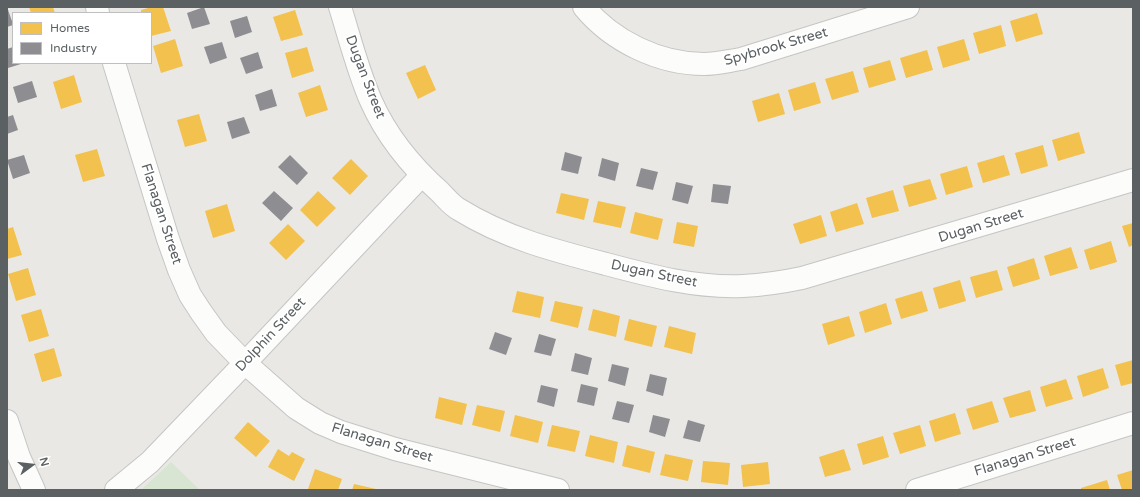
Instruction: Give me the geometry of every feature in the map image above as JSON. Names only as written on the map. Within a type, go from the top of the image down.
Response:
[{"type":"street","name":"Dugan Street","points":[[340,7],[360,72],[371,102],[383,125],[394,142],[421,176],[458,210],[494,229],[534,244],[660,278],[712,285],[742,286],[775,283],[802,278],[1133,180]]},
{"type":"street","name":"Spybrook Street","points":[[584,7],[609,31],[651,54],[668,59],[704,64],[723,63],[741,59],[908,7]]},
{"type":"street","name":"Flanagan Street","points":[[114,64],[168,239],[179,270],[190,295],[201,312],[216,333],[245,363],[296,408],[320,423],[341,432],[395,449],[558,490]]},
{"type":"street","name":"Dolphin Street","points":[[127,487],[421,176]]},
{"type":"street","points":[[7,421],[19,457],[34,490]]},
{"type":"street","name":"Flanagan Street","points":[[917,490],[1133,423]]},
{"type":"green space","points":[[171,462],[200,490],[141,490]]},
{"type":"building: Homes","points":[[29,7],[53,7],[55,12],[31,12]]},
{"type":"building: Homes","points":[[152,7],[163,7],[171,31],[152,36],[152,12],[141,12],[141,10]]},
{"type":"building: Homes","points":[[295,10],[303,35],[281,41],[273,17]]},
{"type":"building: Homes","points":[[1037,13],[1043,34],[1016,42],[1010,21]]},
{"type":"building: Homes","points":[[1001,25],[1006,46],[979,54],[973,33]]},
{"type":"building: Homes","points":[[175,39],[183,66],[161,73],[153,46]]},
{"type":"building: Homes","points":[[964,39],[970,60],[943,68],[937,47]]},
{"type":"building: Homes","points":[[307,47],[314,71],[292,78],[285,53]]},
{"type":"building: Homes","points":[[927,50],[933,70],[906,78],[900,58]]},
{"type":"building: Homes","points":[[890,60],[896,80],[869,88],[863,68]]},
{"type":"building: Homes","points":[[425,65],[436,90],[418,99],[406,73]]},
{"type":"building: Homes","points":[[853,71],[859,92],[832,100],[825,79]]},
{"type":"building: Homes","points":[[74,75],[82,102],[61,109],[53,82]]},
{"type":"building: Homes","points":[[815,82],[821,103],[794,111],[788,90]]},
{"type":"building: Homes","points":[[320,85],[328,110],[306,117],[298,93]]},
{"type":"building: Homes","points":[[779,93],[785,114],[758,122],[752,101]]},
{"type":"building: Homes","points":[[199,114],[207,141],[185,147],[177,120]]},
{"type":"building: Homes","points":[[1079,132],[1085,153],[1058,161],[1052,140]]},
{"type":"building: Homes","points":[[1043,145],[1048,166],[1021,174],[1015,153]]},
{"type":"building: Homes","points":[[97,149],[105,176],[83,182],[75,155]]},
{"type":"building: Homes","points":[[1004,155],[1010,175],[983,183],[977,163]]},
{"type":"building: Homes","points":[[351,159],[368,176],[350,195],[332,178]]},
{"type":"building: Homes","points":[[967,166],[973,187],[946,195],[940,174]]},
{"type":"building: Homes","points":[[930,179],[937,199],[909,207],[903,186]]},
{"type":"building: Homes","points":[[893,190],[899,211],[872,218],[866,198]]},
{"type":"building: Homes","points":[[318,191],[336,208],[317,227],[300,210]]},
{"type":"building: Homes","points":[[561,193],[589,199],[584,220],[556,213]]},
{"type":"building: Homes","points":[[598,201],[626,207],[621,228],[593,222]]},
{"type":"building: Homes","points":[[857,203],[864,224],[836,232],[830,212]]},
{"type":"building: Homes","points":[[227,204],[235,231],[213,238],[205,211]]},
{"type":"building: Homes","points":[[635,212],[663,219],[658,240],[630,233]]},
{"type":"building: Homes","points":[[821,215],[827,236],[800,244],[793,224]]},
{"type":"building: Homes","points":[[677,222],[698,226],[694,247],[673,243]]},
{"type":"building: Homes","points":[[1133,223],[1133,245],[1129,247],[1122,226]]},
{"type":"building: Homes","points":[[288,224],[305,241],[286,260],[269,243]]},
{"type":"building: Homes","points":[[13,227],[22,255],[7,259],[7,229]]},
{"type":"building: Homes","points":[[1111,241],[1117,262],[1090,270],[1084,250]]},
{"type":"building: Homes","points":[[1071,247],[1078,268],[1050,276],[1044,256]]},
{"type":"building: Homes","points":[[1034,258],[1040,279],[1013,287],[1007,267]]},
{"type":"building: Homes","points":[[28,268],[36,295],[16,301],[8,274]]},
{"type":"building: Homes","points":[[997,270],[1003,290],[976,298],[970,277]]},
{"type":"building: Homes","points":[[960,280],[966,301],[939,309],[933,288]]},
{"type":"building: Homes","points":[[517,291],[544,297],[540,318],[512,312]]},
{"type":"building: Homes","points":[[922,291],[928,311],[901,319],[895,299]]},
{"type":"building: Homes","points":[[555,301],[583,307],[578,328],[550,321]]},
{"type":"building: Homes","points":[[886,303],[892,324],[865,333],[859,312]]},
{"type":"building: Homes","points":[[41,309],[49,336],[29,342],[21,315]]},
{"type":"building: Homes","points":[[593,309],[620,316],[616,337],[588,330]]},
{"type":"building: Homes","points":[[849,316],[855,336],[828,345],[822,324]]},
{"type":"building: Homes","points":[[629,319],[657,326],[652,347],[624,340]]},
{"type":"building: Homes","points":[[669,326],[696,333],[692,354],[664,347]]},
{"type":"building: Homes","points":[[54,348],[62,376],[42,382],[34,354]]},
{"type":"building: Homes","points":[[1133,360],[1133,383],[1121,386],[1115,365]]},
{"type":"building: Homes","points":[[1103,368],[1109,388],[1083,397],[1077,376]]},
{"type":"building: Homes","points":[[1066,379],[1073,399],[1046,407],[1040,387]]},
{"type":"building: Homes","points":[[1030,390],[1036,411],[1010,418],[1003,398]]},
{"type":"building: Homes","points":[[439,397],[467,404],[462,425],[435,418]]},
{"type":"building: Homes","points":[[992,401],[999,422],[973,430],[966,409]]},
{"type":"building: Homes","points":[[477,405],[505,411],[500,432],[472,425]]},
{"type":"building: Homes","points":[[955,413],[961,434],[935,442],[929,421]]},
{"type":"building: Homes","points":[[515,415],[543,422],[538,443],[510,436]]},
{"type":"building: Homes","points":[[248,422],[270,441],[256,457],[234,438]]},
{"type":"building: Homes","points":[[552,425],[580,431],[575,452],[547,446]]},
{"type":"building: Homes","points":[[920,425],[926,446],[900,454],[893,433]]},
{"type":"building: Homes","points":[[590,435],[618,442],[614,463],[585,456]]},
{"type":"building: Homes","points":[[883,436],[889,457],[863,465],[857,444]]},
{"type":"building: Homes","points":[[627,445],[655,452],[650,473],[622,466]]},
{"type":"building: Homes","points":[[278,449],[289,456],[292,452],[305,459],[294,481],[268,467]]},
{"type":"building: Homes","points":[[844,449],[851,470],[825,477],[819,457]]},
{"type":"building: Homes","points":[[665,454],[693,460],[688,481],[660,475]]},
{"type":"building: Homes","points":[[703,461],[730,463],[728,485],[701,482]]},
{"type":"building: Homes","points":[[768,462],[770,484],[743,487],[741,465]]},
{"type":"building: Homes","points":[[315,469],[342,479],[338,490],[308,489]]},
{"type":"building: Homes","points":[[1133,470],[1133,490],[1122,490],[1117,475]]},
{"type":"building: Homes","points":[[1107,480],[1110,490],[1081,490],[1081,488]]},
{"type":"building: Homes","points":[[354,484],[376,489],[376,490],[352,490]]},
{"type":"building: Industry","points":[[7,7],[12,25],[7,27]]},
{"type":"building: Industry","points":[[204,7],[210,24],[192,29],[187,13]]},
{"type":"building: Industry","points":[[247,16],[252,32],[235,38],[230,21]]},
{"type":"building: Industry","points":[[222,42],[227,58],[210,64],[204,47]]},
{"type":"building: Industry","points":[[12,47],[12,64],[21,64],[8,68],[7,49]]},
{"type":"building: Industry","points":[[258,52],[263,68],[246,74],[240,58]]},
{"type":"building: Industry","points":[[32,81],[37,97],[18,103],[13,87]]},
{"type":"building: Industry","points":[[272,89],[277,106],[260,111],[255,95]]},
{"type":"building: Industry","points":[[13,115],[18,130],[7,134],[7,117]]},
{"type":"building: Industry","points":[[244,117],[250,133],[232,139],[227,122]]},
{"type":"building: Industry","points":[[565,152],[582,157],[578,174],[561,170]]},
{"type":"building: Industry","points":[[24,155],[30,173],[13,179],[7,160]]},
{"type":"building: Industry","points":[[290,155],[308,173],[297,185],[278,167]]},
{"type":"building: Industry","points":[[602,158],[619,163],[615,181],[598,176]]},
{"type":"building: Industry","points":[[641,168],[658,172],[653,190],[636,186]]},
{"type":"building: Industry","points":[[676,182],[693,186],[688,204],[672,200]]},
{"type":"building: Industry","points":[[713,184],[731,186],[728,204],[711,202]]},
{"type":"building: Industry","points":[[274,191],[293,208],[281,221],[262,203]]},
{"type":"building: Industry","points":[[495,332],[512,338],[506,355],[489,349]]},
{"type":"building: Industry","points":[[539,334],[556,339],[551,356],[534,352]]},
{"type":"building: Industry","points":[[575,353],[592,358],[588,375],[571,371]]},
{"type":"building: Industry","points":[[612,364],[629,368],[625,386],[608,381]]},
{"type":"building: Industry","points":[[650,374],[667,378],[663,396],[646,391]]},
{"type":"building: Industry","points":[[581,384],[598,388],[594,406],[577,402]]},
{"type":"building: Industry","points":[[541,385],[558,389],[554,407],[537,402]]},
{"type":"building: Industry","points":[[617,401],[634,405],[629,423],[612,419]]},
{"type":"building: Industry","points":[[653,415],[670,419],[665,437],[649,432]]},
{"type":"building: Industry","points":[[688,420],[705,425],[700,442],[683,438]]}]
